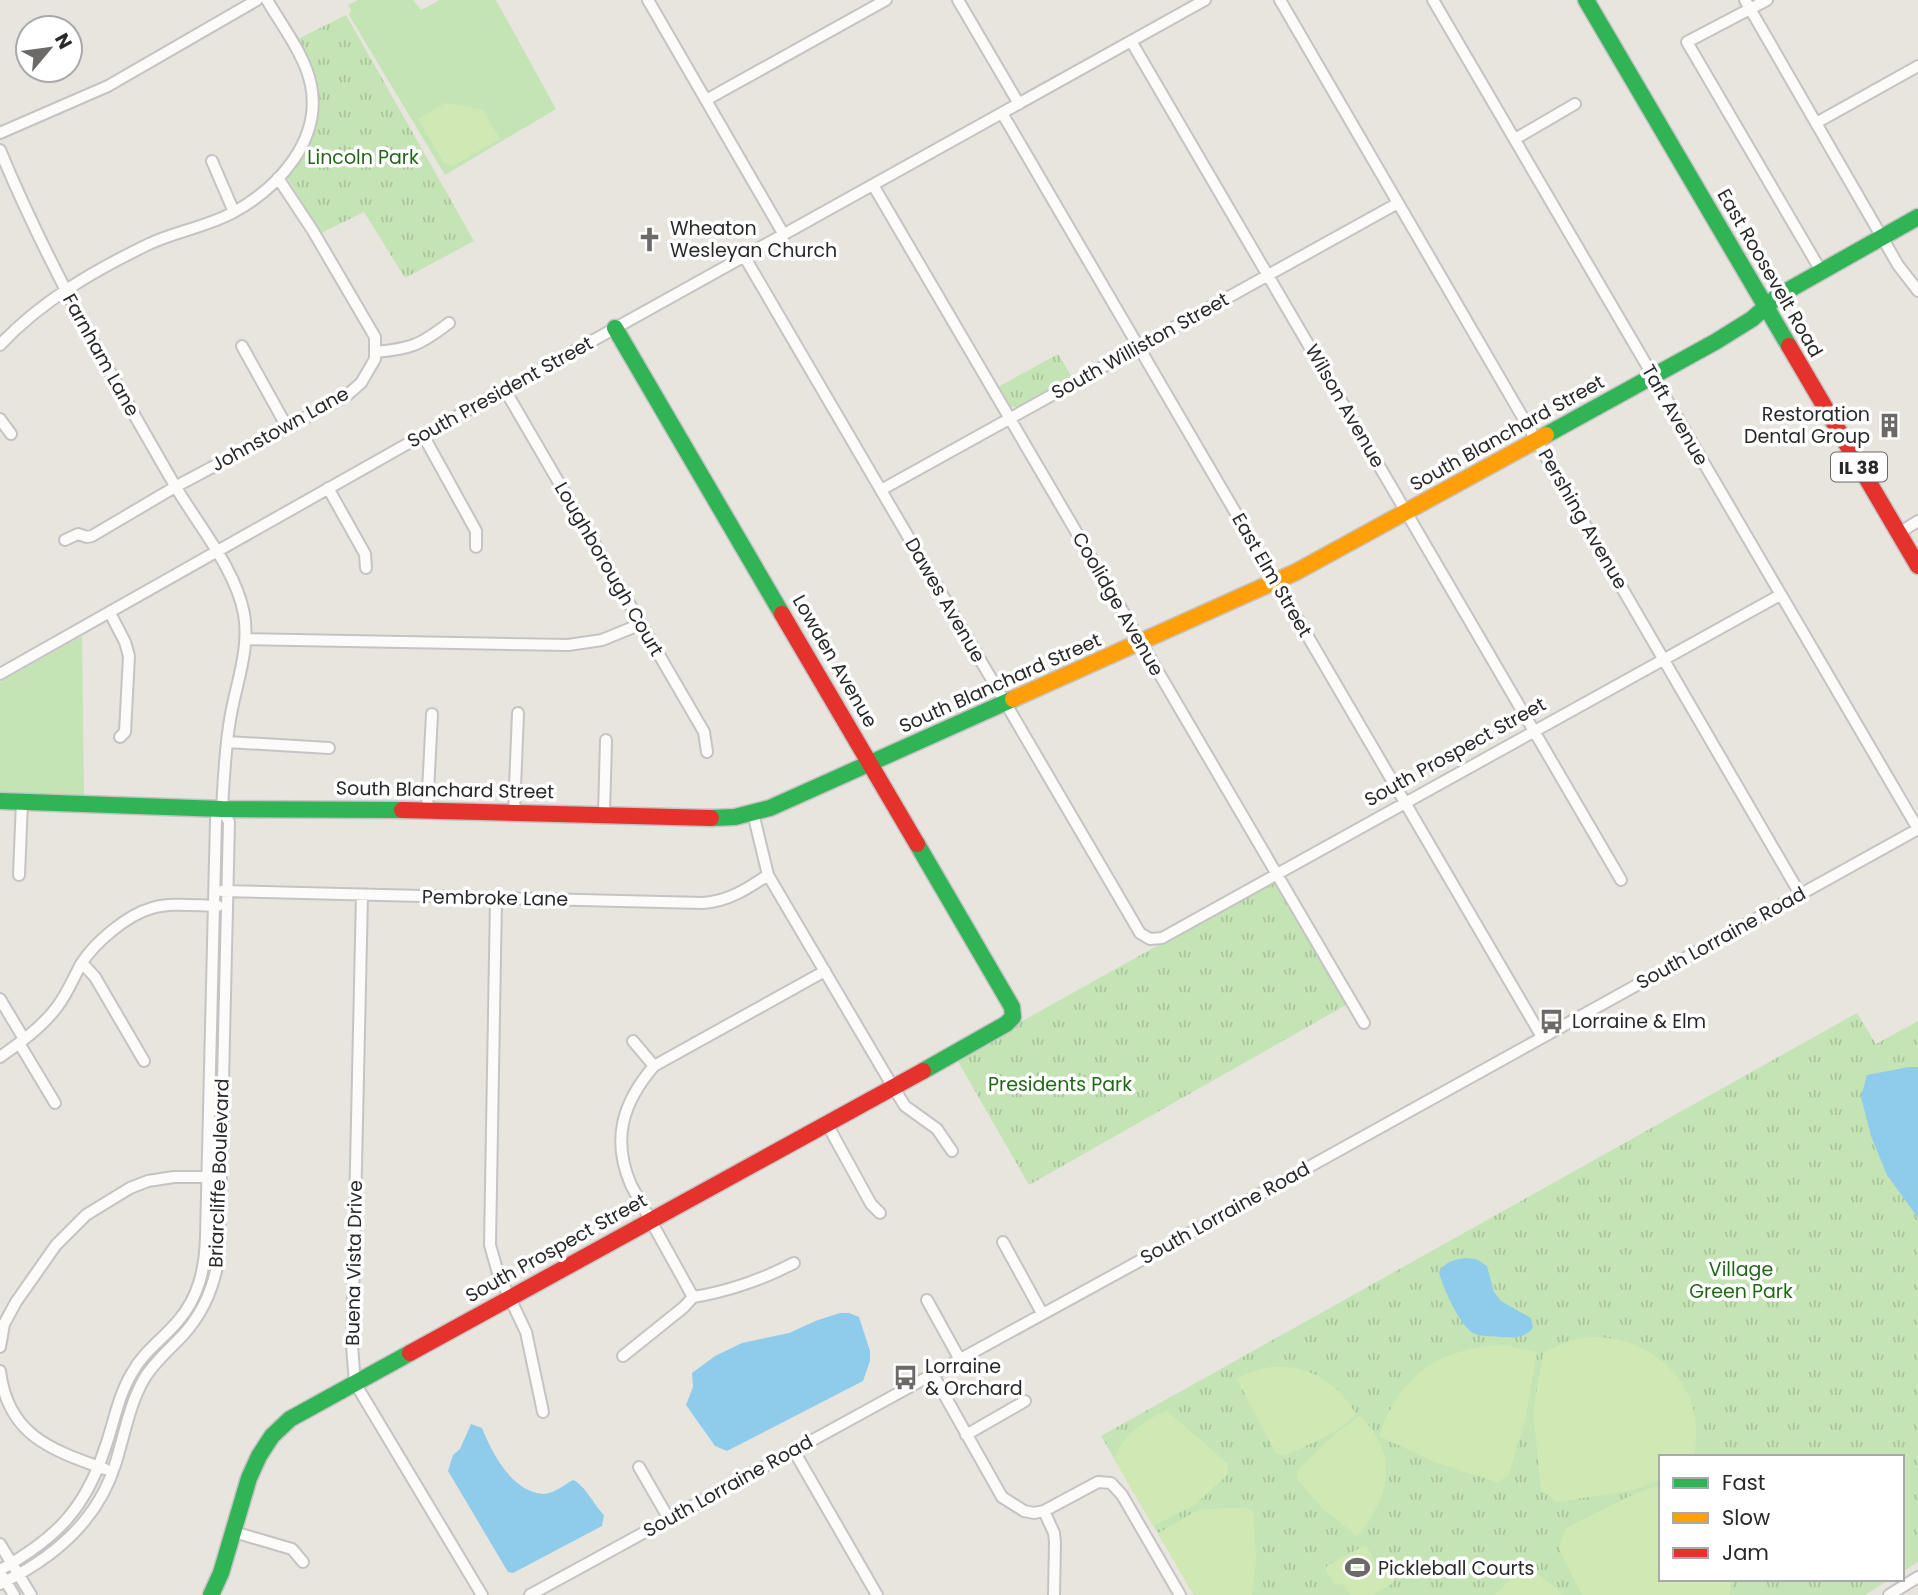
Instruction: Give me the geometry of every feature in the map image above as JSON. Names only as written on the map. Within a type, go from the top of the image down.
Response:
[{"type":"street","points":[[0,133],[108,86],[257,0]]},
{"type":"street","points":[[0,345],[39,308],[65,291],[150,244],[234,212],[278,178],[301,150],[310,131],[313,96],[308,74],[267,0]]},
{"type":"street","points":[[648,0],[784,234]]},
{"type":"street","points":[[706,100],[886,0]]},
{"type":"street","points":[[958,0],[1019,104],[1205,0]]},
{"type":"street","name":"Pershing Avenue","points":[[1280,0],[1800,894]]},
{"type":"street","name":"Taft Avenue","points":[[1433,0],[1918,829]]},
{"type":"street","name":"East Roosevelt Road","points":[[1586,0],[1918,566]]},
{"type":"street","points":[[1767,0],[1748,4],[1687,42],[1821,271]]},
{"type":"street","points":[[1748,4],[1882,237],[1918,291]]},
{"type":"street","name":"Wilson Avenue","points":[[1131,41],[1622,880]]},
{"type":"street","points":[[1816,123],[1918,66]]},
{"type":"street","name":"South President Street","points":[[0,674],[328,488],[1019,104]]},
{"type":"street","points":[[1515,139],[1575,104]]},
{"type":"street","name":"East Elm Street","points":[[1002,113],[1542,1037]]},
{"type":"street","name":"Farnham Lane","points":[[0,150],[27,214],[65,291],[175,487],[217,553]]},
{"type":"street","points":[[212,162],[234,212]]},
{"type":"street","points":[[278,178],[313,231],[375,337],[375,352],[404,350],[424,342],[449,323]]},
{"type":"street","name":"Coolidge Avenue","points":[[873,185],[1364,1023]]},
{"type":"street","name":"South Williston Street","points":[[881,490],[1398,203]]},
{"type":"street","name":"South Blanchard Street","points":[[0,801],[222,809],[427,810],[713,818],[753,813],[789,801],[1276,581],[1652,377],[1752,319],[1778,296],[1918,217]]},
{"type":"street","name":"Dawes Avenue","points":[[744,256],[1140,933],[1150,939]]},
{"type":"street","name":"Lowden Avenue","points":[[615,328],[1013,1009],[1013,1017]]},
{"type":"street","points":[[242,346],[287,427]]},
{"type":"street","name":"Johnstown Lane","points":[[65,540],[78,534],[92,536],[175,487],[346,396],[361,383],[375,359],[375,352]]},
{"type":"street","name":"Loughborough Court","points":[[505,390],[704,732],[707,752]]},
{"type":"street","points":[[0,419],[11,434]]},
{"type":"street","points":[[423,435],[476,531],[476,547]]},
{"type":"street","points":[[328,488],[365,554],[366,568]]},
{"type":"street","points":[[1899,533],[1918,521]]},
{"type":"street","name":"Briarcliffe Boulevard","points":[[1,1577],[12,1563],[35,1550],[63,1526],[89,1489],[132,1371],[178,1321],[194,1298],[203,1270],[206,1253],[216,819],[222,809],[227,742],[246,639],[242,605],[217,553]]},
{"type":"street","name":"South Prospect Street","points":[[1150,939],[1162,938],[1780,595]]},
{"type":"street","points":[[110,613],[125,642],[128,656],[125,732],[120,737]]},
{"type":"street","points":[[246,639],[568,645],[602,640],[641,624]]},
{"type":"street","points":[[514,812],[518,713]]},
{"type":"street","points":[[427,810],[432,714]]},
{"type":"street","points":[[604,814],[606,740]]},
{"type":"street","points":[[227,742],[329,748]]},
{"type":"street","points":[[19,875],[22,801]]},
{"type":"street","name":"Briarcliffe Boulevard","points":[[1,1577],[18,1575],[51,1554],[77,1530],[100,1499],[113,1471],[134,1401],[143,1382],[154,1365],[198,1315],[214,1283],[219,1254],[228,891],[229,822],[222,809]]},
{"type":"street","points":[[753,813],[768,875],[905,1106],[937,1129],[952,1151]]},
{"type":"street","name":"South Lorraine Road","points":[[530,1595],[1918,829]]},
{"type":"street","name":"Pembroke Lane","points":[[214,891],[714,902],[733,897],[768,875]]},
{"type":"street","name":"Buena Vista Drive","points":[[362,895],[352,1332],[355,1383],[482,1595]]},
{"type":"street","points":[[496,898],[489,1228],[494,1259],[526,1332],[543,1412]]},
{"type":"street","points":[[0,1057],[44,1022],[59,1004],[82,963],[110,932],[147,910],[163,906],[227,906]]},
{"type":"street","points":[[82,963],[95,977],[144,1061]]},
{"type":"street","points":[[693,1297],[628,1178],[623,1160],[622,1138],[623,1120],[629,1101],[654,1066],[825,971]]},
{"type":"street","points":[[0,999],[55,1103]]},
{"type":"street","name":"South Prospect Street","points":[[211,1595],[220,1576],[256,1460],[271,1436],[290,1419],[827,1124],[1006,1024],[1013,1017]]},
{"type":"street","points":[[633,1041],[654,1066]]},
{"type":"street","points":[[827,1124],[872,1204],[880,1213]]},
{"type":"street","points":[[0,1347],[4,1311],[56,1245],[86,1215],[130,1188],[148,1181],[174,1177],[221,1178]]},
{"type":"street","points":[[1003,1242],[1042,1314]]},
{"type":"street","points":[[623,1356],[693,1297],[706,1295],[794,1264]]},
{"type":"street","points":[[927,1300],[959,1359]]},
{"type":"street","points":[[0,1371],[9,1403],[29,1432],[57,1452],[113,1471]]},
{"type":"street","points":[[932,1373],[1002,1497],[1024,1511],[1034,1513],[1044,1511],[1098,1482],[1111,1483],[1122,1495],[1180,1595]]},
{"type":"street","points":[[966,1435],[1025,1401]]},
{"type":"street","points":[[794,1451],[877,1595]]},
{"type":"street","points":[[639,1467],[668,1519]]},
{"type":"street","points":[[1044,1511],[1054,1532],[1054,1595]]},
{"type":"street","points":[[234,1532],[292,1549],[303,1562]]},
{"type":"street","points":[[0,1544],[31,1595]]},
{"type":"street","points":[[1,1577],[14,1595]]},
{"type":"street","points":[[1889,1595],[1918,1577]]},
{"type":"green space","points":[[358,0],[413,0],[421,10],[440,0],[496,0],[556,109],[445,175],[349,15],[351,10],[348,5]]},
{"type":"green space","name":"Lincoln Park","points":[[346,15],[474,241],[405,278],[364,212],[321,233],[288,179],[288,172],[303,154],[314,133],[319,110],[317,80],[296,40]]},
{"type":"green space","points":[[445,103],[483,110],[500,139],[452,166],[444,163],[418,119]]},
{"type":"green space","points":[[1058,354],[1072,377],[1020,407],[1010,407],[998,387]]},
{"type":"green space","points":[[82,636],[84,797],[0,795],[0,682]]},
{"type":"green space","name":"Presidents Park","points":[[1275,880],[1346,1005],[1029,1185],[956,1058]]},
{"type":"green space","points":[[221,912],[217,1163],[214,1164],[219,913]]},
{"type":"green space","name":"Village Green Park","points":[[1857,1013],[1876,1044],[1918,1021],[1918,1562],[1904,1571],[1904,1455],[1659,1455],[1659,1581],[1887,1581],[1865,1595],[1194,1595],[1101,1436]]},
{"type":"green space","points":[[214,1191],[214,1263],[204,1296],[185,1326],[152,1360],[111,1455],[109,1453],[129,1387],[143,1363],[194,1305],[211,1192]]},
{"type":"green space","points":[[1589,1337],[1613,1339],[1635,1345],[1655,1356],[1672,1371],[1685,1389],[1693,1409],[1696,1432],[1693,1455],[1659,1455],[1659,1480],[1634,1490],[1557,1502],[1541,1490],[1533,1412],[1543,1353],[1568,1341]]},
{"type":"green space","points":[[1503,1345],[1537,1352],[1525,1421],[1508,1476],[1497,1482],[1435,1462],[1379,1436],[1398,1397],[1410,1381],[1425,1369],[1460,1352]]},
{"type":"green space","points":[[1271,1367],[1298,1369],[1321,1377],[1340,1393],[1356,1414],[1333,1433],[1284,1456],[1276,1454],[1237,1379]]},
{"type":"green space","points":[[1166,1410],[1228,1464],[1227,1475],[1195,1505],[1153,1526],[1114,1459],[1129,1435]]},
{"type":"green space","points":[[1360,1416],[1373,1430],[1381,1445],[1386,1476],[1377,1507],[1357,1536],[1324,1510],[1297,1479],[1297,1470],[1336,1433]]},
{"type":"green space","points":[[1659,1486],[1659,1581],[1732,1581],[1729,1595],[1582,1595],[1559,1549],[1566,1528],[1638,1492]]},
{"type":"green space","points":[[1245,1507],[1253,1513],[1256,1559],[1252,1595],[1197,1595],[1191,1590],[1158,1533],[1198,1510]]},
{"type":"green space","name":"Pickleball Courts","points":[[1363,1546],[1367,1547],[1377,1565],[1386,1564],[1395,1579],[1393,1583],[1372,1595],[1350,1595],[1344,1584],[1335,1585],[1326,1571],[1327,1566]]},
{"type":"green space","points":[[1538,1574],[1564,1595],[1495,1595],[1514,1576]]},
{"type":"water","points":[[1918,1067],[1918,1218],[1887,1175],[1871,1136],[1861,1097],[1867,1075]]},
{"type":"water","points":[[1465,1258],[1476,1259],[1487,1266],[1494,1292],[1501,1301],[1531,1318],[1533,1328],[1530,1331],[1515,1337],[1485,1336],[1475,1334],[1464,1324],[1448,1296],[1439,1272],[1444,1265]]},
{"type":"water","points":[[840,1313],[859,1317],[870,1351],[870,1361],[863,1381],[727,1451],[715,1446],[686,1405],[693,1387],[692,1373],[715,1356],[742,1343],[789,1333]]},
{"type":"water","points":[[471,1424],[482,1428],[491,1449],[505,1470],[532,1492],[547,1494],[573,1480],[577,1483],[604,1515],[602,1526],[513,1573],[508,1572],[448,1471],[453,1455],[460,1449]]},
{"type":"traffic: fast","points":[[1586,0],[1789,346]]},
{"type":"traffic: fast","points":[[1546,435],[1715,342],[1752,319],[1778,296],[1918,217]]},
{"type":"traffic: fast","points":[[615,328],[782,614]]},
{"type":"traffic: fast","points":[[711,818],[735,817],[770,808],[1013,699]]},
{"type":"traffic: fast","points":[[0,801],[222,809],[402,810]]},
{"type":"traffic: fast","points":[[917,844],[1012,1007],[1013,1017],[1006,1024],[923,1071]]},
{"type":"traffic: fast","points":[[211,1595],[221,1573],[249,1478],[272,1436],[290,1419],[410,1353]]},
{"type":"traffic: slow","points":[[1013,699],[1296,572],[1546,435]]},
{"type":"traffic: jam","points":[[1789,346],[1918,566]]},
{"type":"traffic: jam","points":[[782,614],[917,844]]},
{"type":"traffic: jam","points":[[402,810],[711,818]]},
{"type":"traffic: jam","points":[[410,1353],[923,1071]]},
{"type":"place","name":"Wheaton Wesleyan Church","points":[[650,239]]},
{"type":"place","name":"Restoration Dental Group","points":[[1890,425]]},
{"type":"place","name":"Lorraine & Elm","points":[[1552,1021]]},
{"type":"place","name":"Lorraine & Orchard","points":[[905,1377]]},
{"type":"place","name":"Pickleball Courts","points":[[1358,1568]]}]
